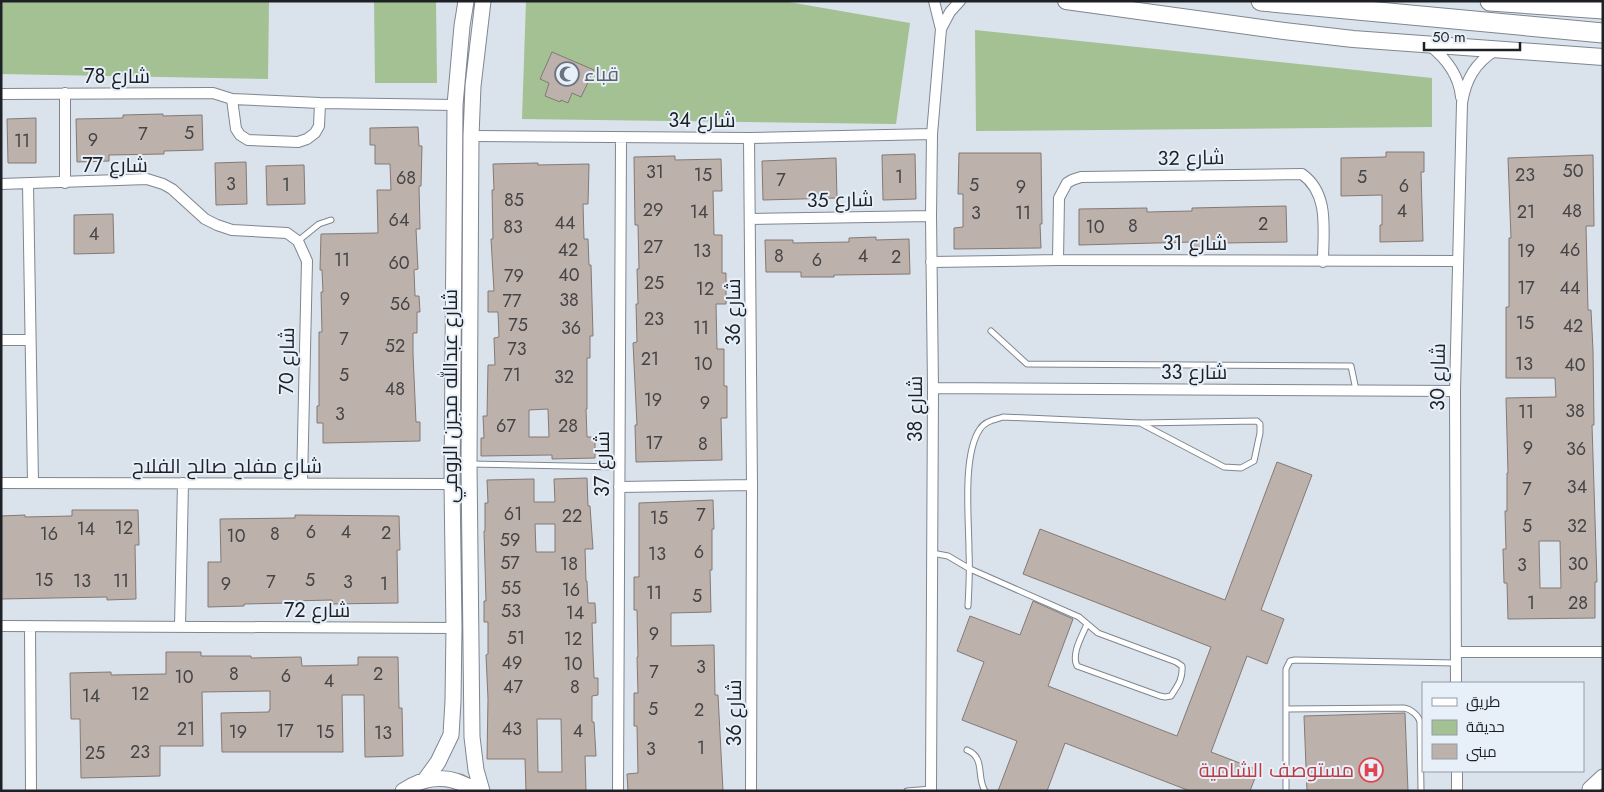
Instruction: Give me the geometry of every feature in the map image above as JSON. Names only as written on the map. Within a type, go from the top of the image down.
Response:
[{"type":"highway","points":[[1261,1],[1603,33]]},
{"type":"highway","points":[[1490,1],[1603,9]]},
{"type":"main road","name":"شارع عبدالله مجرن الرومي","points":[[425,780],[438,762],[451,735],[453,701],[452,484],[455,105],[466,1]]},
{"type":"main road","name":"شارع عبدالله مجرن الرومي","points":[[482,791],[473,751],[469,464],[471,136],[473,86],[483,1]]},
{"type":"main road","points":[[1066,1],[1352,39],[1599,58]]},
{"type":"main road","points":[[1594,789],[1603,777]]},
{"type":"main road","points":[[403,791],[425,780],[442,778],[458,781],[475,791]]},
{"type":"street","name":"شارع 38","points":[[934,1],[942,28]]},
{"type":"street","name":"شارع 38","points":[[931,790],[932,134],[942,28],[950,12],[960,1]]},
{"type":"street","name":"شارع 30","points":[[1428,44],[1449,63],[1456,76],[1462,103]]},
{"type":"street","name":"شارع 30","points":[[1456,682],[1455,391],[1462,103],[1468,77],[1475,66],[1496,50]]},
{"type":"street","name":"شارع 78","points":[[1,94],[212,92],[232,99],[320,103],[455,105]]},
{"type":"street","name":"شارع 77","points":[[64,93],[65,182]]},
{"type":"street","points":[[232,99],[236,129],[240,135],[248,140],[298,142],[307,139],[315,133],[319,126],[320,103]]},
{"type":"street","name":"شارع 34","points":[[471,136],[749,138],[932,134]]},
{"type":"street","name":"شارع 37","points":[[618,791],[621,138]]},
{"type":"street","name":"شارع 36","points":[[749,138],[752,485],[751,791]]},
{"type":"street","name":"شارع 32","points":[[1058,260],[1059,198],[1067,184],[1072,180],[1081,177],[1302,174],[1309,179],[1322,206],[1323,262]]},
{"type":"street","name":"شارع 77","points":[[1,184],[147,180],[163,184],[172,189],[205,219],[217,225],[232,230],[287,233],[298,241]]},
{"type":"street","points":[[28,184],[33,483]]},
{"type":"street","name":"شارع 35","points":[[750,219],[931,216]]},
{"type":"street","name":"شارع 70","points":[[298,241],[307,261],[302,484]]},
{"type":"street","name":"شارع 31","points":[[931,262],[1058,260],[1458,261]]},
{"type":"street","points":[[1,340],[30,340]]},
{"type":"street","name":"شارع 33","points":[[933,388],[1455,391]]},
{"type":"street","name":"شارع مفلح صالح الفلاح","points":[[1,483],[452,484]]},
{"type":"street","points":[[180,627],[184,483]]},
{"type":"street","points":[[619,487],[752,485]]},
{"type":"street","name":"شارع 72","points":[[1,626],[454,628]]},
{"type":"street","points":[[30,626],[31,791]]},
{"type":"street","points":[[1456,658],[1603,652]]},
{"type":"street","points":[[1457,772],[1457,791]]},
{"type":"lane","points":[[298,241],[319,224],[331,220]]},
{"type":"lane","points":[[991,331],[1027,364],[1351,366],[1356,391]]},
{"type":"lane","points":[[968,606],[970,569],[968,482],[973,443],[980,428],[989,421],[1003,417],[1140,423],[1257,421],[1260,424],[1260,433],[1254,461],[1241,468],[1224,468],[1140,423]]},
{"type":"lane","points":[[469,464],[619,467]]},
{"type":"lane","points":[[931,553],[948,556],[970,569],[1079,617],[1098,633],[1176,662],[1182,666],[1181,680],[1171,696],[1160,696],[1077,666],[1074,661],[1075,655],[1087,624]]},
{"type":"lane","points":[[1286,791],[1286,668],[1290,661],[1456,658]]},
{"type":"lane","points":[[1286,710],[1406,708],[1419,719],[1422,753],[1421,791]]},
{"type":"lane","points":[[968,750],[979,760],[981,782],[985,791]]},
{"type":"lane","points":[[907,791],[931,790]]},
{"type":"green space","points":[[1,1],[269,1],[268,79],[1,74]]},
{"type":"green space","points":[[374,1],[436,1],[437,83],[375,83]]},
{"type":"green space","points":[[526,1],[783,1],[910,23],[896,124],[522,119]]},
{"type":"green space","points":[[975,30],[1432,78],[1432,127],[976,131]]},
{"type":"building","name":"قباء","points":[[552,52],[594,70],[581,97],[572,93],[568,103],[545,96],[549,83],[540,79]]},
{"type":"building","points":[[163,114],[163,116],[202,115],[203,150],[164,151],[164,154],[109,155],[109,161],[77,162],[76,119],[123,118],[123,115]]},
{"type":"building","points":[[36,118],[36,163],[8,163],[7,119]]},
{"type":"building","points":[[418,127],[419,146],[422,146],[421,186],[419,186],[420,229],[416,229],[418,269],[414,270],[415,296],[419,296],[420,312],[417,312],[417,333],[413,333],[413,354],[416,422],[420,422],[420,441],[323,443],[323,423],[317,423],[317,406],[319,406],[319,332],[322,332],[321,292],[323,292],[322,270],[320,270],[321,234],[378,233],[377,190],[391,190],[390,164],[375,164],[375,145],[370,145],[370,128]]},
{"type":"building","points":[[1386,152],[1424,152],[1424,172],[1421,172],[1423,241],[1380,242],[1382,195],[1341,196],[1341,158],[1386,157]]},
{"type":"building","points":[[959,153],[1041,153],[1041,248],[954,249],[954,228],[963,227],[963,194],[958,194]]},
{"type":"building","points":[[915,154],[916,199],[883,200],[882,155]]},
{"type":"building","points":[[1593,155],[1594,226],[1586,226],[1588,310],[1591,310],[1593,350],[1594,425],[1592,425],[1597,582],[1595,582],[1595,618],[1508,619],[1507,583],[1504,583],[1503,549],[1506,549],[1505,511],[1507,511],[1508,473],[1506,398],[1556,397],[1555,378],[1506,378],[1506,307],[1509,307],[1509,238],[1511,238],[1508,158]],"holes":[[[1539,541],[1560,541],[1561,588],[1540,588]]]},
{"type":"building","points":[[675,156],[675,160],[721,159],[722,191],[713,191],[714,235],[722,235],[722,273],[726,273],[726,304],[716,304],[717,349],[724,349],[724,386],[727,386],[727,418],[721,418],[722,460],[636,462],[635,425],[637,425],[633,343],[637,342],[636,304],[638,304],[637,269],[639,269],[638,225],[635,225],[634,157]]},
{"type":"building","points":[[836,158],[837,198],[763,200],[762,161]]},
{"type":"building","points":[[246,162],[247,204],[216,205],[215,163]]},
{"type":"building","points":[[493,164],[589,164],[588,204],[583,204],[584,239],[588,239],[589,265],[591,265],[593,336],[590,336],[590,358],[587,358],[586,409],[587,437],[595,437],[595,458],[552,459],[552,455],[481,456],[481,438],[484,438],[483,416],[487,416],[488,365],[495,365],[494,338],[499,337],[498,312],[488,312],[488,291],[494,291],[491,239],[493,239]],"holes":[[[548,409],[549,437],[529,437],[529,410]]]},
{"type":"building","points":[[304,165],[305,204],[267,205],[266,166]]},
{"type":"building","points":[[1286,206],[1287,242],[1225,243],[1226,246],[1193,247],[1193,242],[1079,245],[1079,209],[1147,208],[1147,212],[1192,211],[1192,208]]},
{"type":"building","points":[[113,214],[114,253],[74,254],[74,215]]},
{"type":"building","points":[[876,237],[876,240],[909,239],[910,274],[801,277],[801,272],[766,272],[765,240],[793,240],[793,243],[849,242],[849,238]]},
{"type":"building","points":[[1277,462],[1312,475],[1261,610],[1284,619],[1267,664],[1247,656],[1211,752],[1258,770],[1250,791],[1190,791],[1065,743],[1047,791],[998,791],[1017,741],[962,720],[984,662],[957,651],[970,616],[1020,635],[1033,601],[1073,619],[1048,686],[1177,736],[1211,647],[1023,574],[1040,529],[1225,600]]},
{"type":"building","points":[[587,478],[588,506],[590,506],[593,549],[585,549],[586,581],[588,603],[595,603],[596,623],[592,623],[594,678],[598,678],[598,695],[592,696],[592,722],[594,722],[596,756],[585,756],[586,791],[526,791],[525,759],[487,759],[488,699],[486,655],[488,654],[488,622],[484,622],[484,601],[486,601],[484,531],[485,503],[488,503],[487,480],[534,479],[534,502],[555,502],[554,479]],"holes":[[[535,524],[555,524],[555,552],[536,552]],[[537,719],[561,719],[562,772],[538,772]]]},
{"type":"building","points":[[713,500],[714,529],[712,529],[712,570],[710,570],[711,612],[671,613],[671,646],[714,645],[715,695],[718,695],[723,791],[628,791],[627,774],[638,773],[637,726],[634,726],[634,693],[638,693],[638,657],[637,610],[634,610],[634,577],[639,577],[639,503]]},
{"type":"building","points":[[72,510],[138,510],[139,545],[135,545],[136,599],[107,600],[107,597],[1,599],[1,516],[72,516]]},
{"type":"building","points":[[295,515],[399,516],[400,550],[397,550],[398,603],[332,604],[332,600],[208,607],[208,562],[221,562],[220,519],[295,518]]},
{"type":"building","points":[[166,652],[201,652],[201,656],[251,656],[251,658],[301,657],[302,666],[358,665],[358,657],[398,657],[399,708],[402,708],[403,756],[365,757],[364,695],[342,695],[343,752],[222,752],[221,713],[269,712],[270,691],[202,692],[203,746],[160,746],[160,776],[81,778],[80,719],[71,719],[70,673],[111,672],[111,675],[166,674]]},
{"type":"building","points":[[1405,713],[1408,791],[1307,791],[1304,716]]},
{"type":"place","name":"قباء","points":[[567,74]]},
{"type":"place","name":"مستوصف الشامية","points":[[1371,770]]}]
